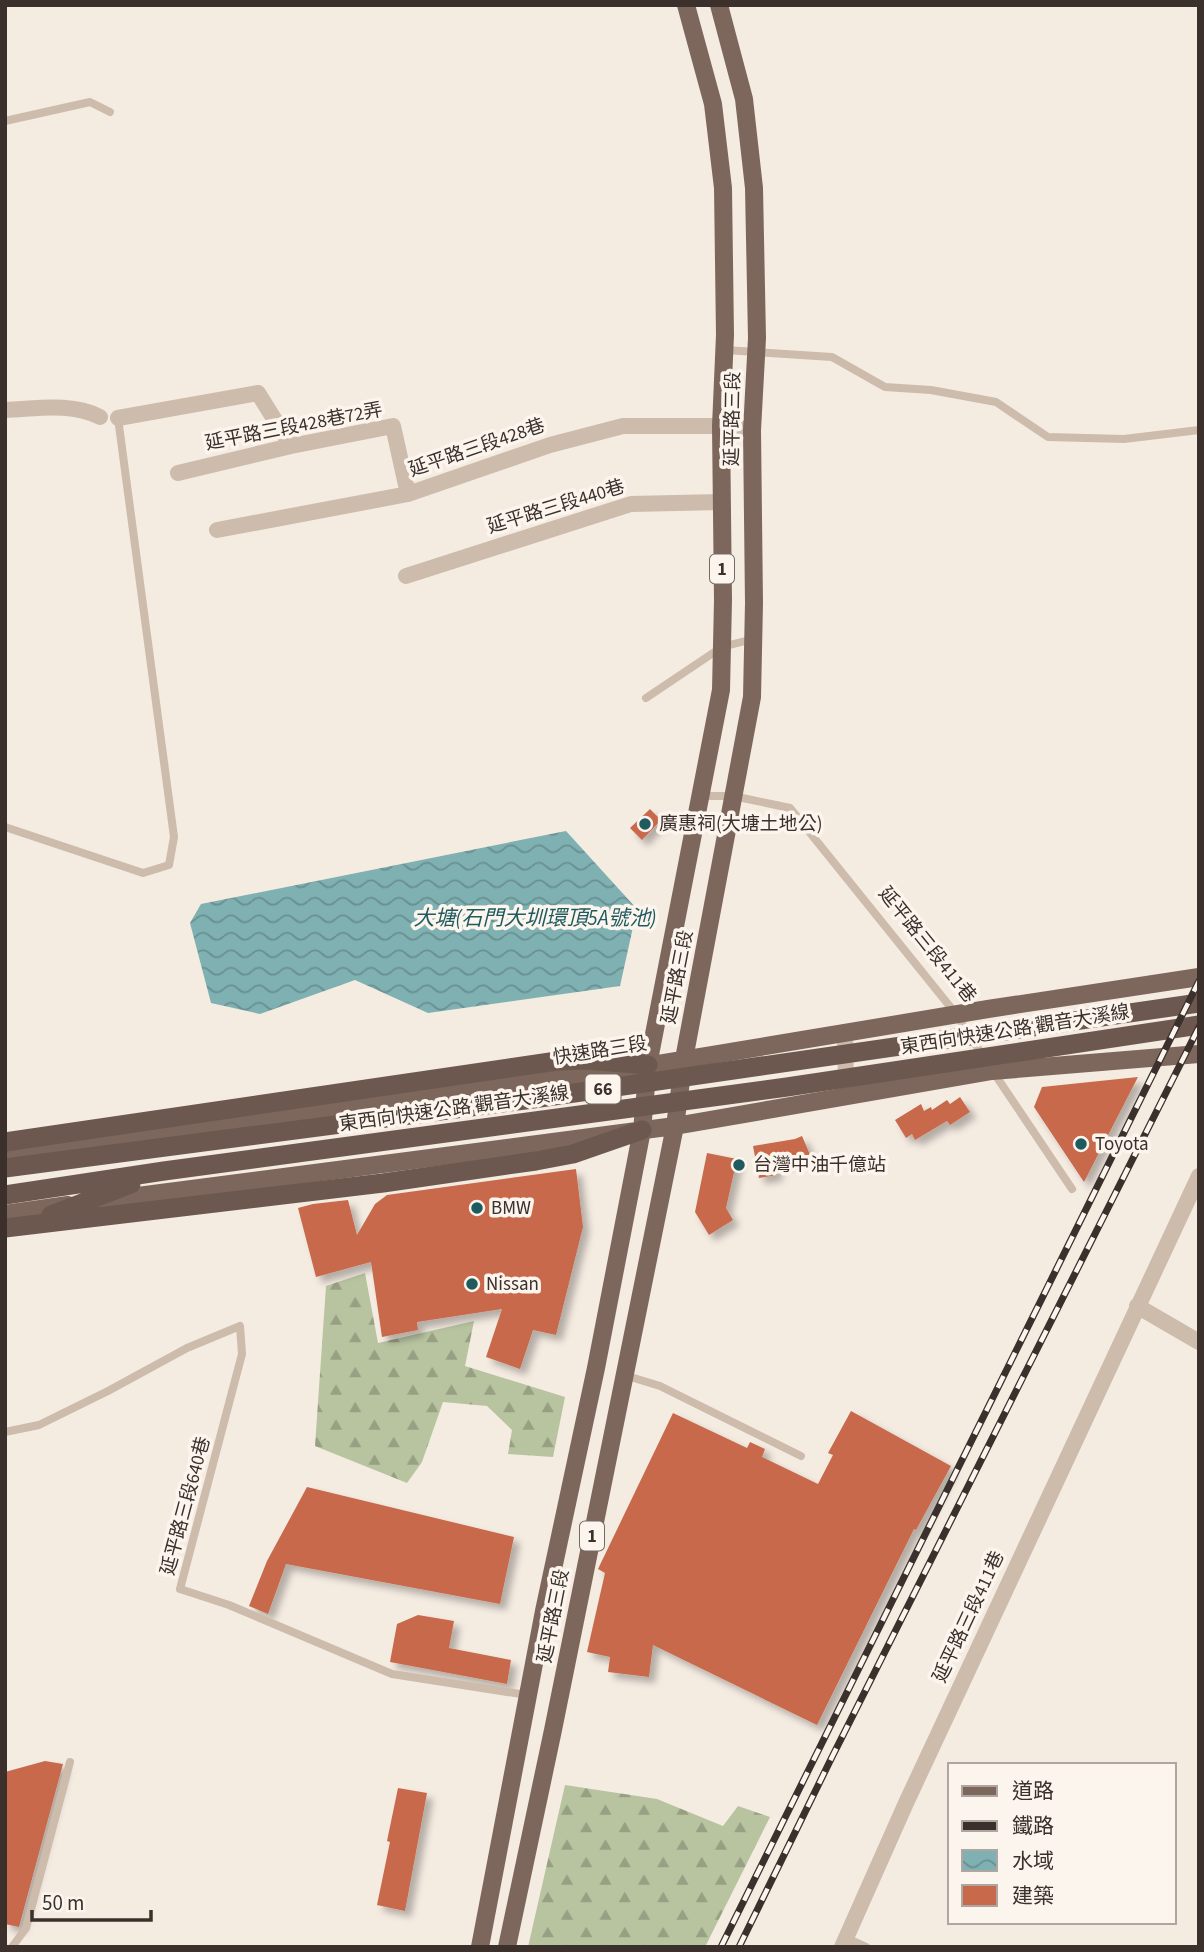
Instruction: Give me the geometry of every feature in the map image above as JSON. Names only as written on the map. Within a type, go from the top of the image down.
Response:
[{"type":"highway","name":"東西向快速公路 觀音大溪線","points":[[6,1165],[533,1099],[1199,1003]]},
{"type":"highway","name":"東西向快速公路 觀音大溪線","points":[[5,1195],[787,1087],[1199,1025]]},
{"type":"highway","points":[[5,1142],[557,1061],[586,1060],[648,1065]]},
{"type":"highway","points":[[14,1227],[536,1161],[573,1154],[642,1130]]},
{"type":"highway","points":[[14,1227],[164,1171]]},
{"type":"main road","name":"延平路三段","points":[[480,1947],[527,1695],[596,1368],[642,1130],[648,1065],[721,690],[723,188],[713,104],[686,5]]},
{"type":"main road","name":"延平路三段","points":[[507,1947],[675,1126],[684,1059],[752,697],[752,430],[756,351],[754,188],[744,99],[719,5]]},
{"type":"main road","name":"快速路三段","points":[[6,1165],[1199,977]]},
{"type":"main road","name":"66","points":[[5,1214],[675,1126],[992,1071],[1199,1054]]},
{"type":"main road","points":[[596,1368],[624,1375]]},
{"type":"main road","points":[[544,1611],[575,1618]]},
{"type":"street","points":[[118,418],[258,393],[291,446]]},
{"type":"street","points":[[5,410],[65,408],[89,411],[100,417]]},
{"type":"street","name":"延平路三段428巷72弄","points":[[178,473],[291,446],[393,426],[408,494]]},
{"type":"street","name":"延平路三段428巷","points":[[217,530],[408,494],[550,445],[623,426],[721,426],[752,430]]},
{"type":"street","name":"延平路三段440巷","points":[[407,576],[631,504],[722,502]]},
{"type":"street","points":[[845,1032],[846,1096]]},
{"type":"street","name":"延平路三段411巷","points":[[844,1942],[906,1803],[1199,1176]]},
{"type":"street","points":[[1137,1306],[1199,1342]]},
{"type":"lane","points":[[5,121],[90,102],[110,112]]},
{"type":"lane","points":[[724,350],[832,357],[886,387],[931,390],[996,402],[1048,437],[1124,439],[1199,430]]},
{"type":"lane","points":[[5,827],[143,873],[169,866],[174,837],[118,418]]},
{"type":"lane","points":[[646,698],[722,647],[753,639]]},
{"type":"lane","name":"延平路三段411巷","points":[[701,796],[733,796],[790,808],[956,1014],[1072,1189]]},
{"type":"lane","name":"延平路三段640巷","points":[[5,1432],[39,1424],[187,1348],[240,1325],[242,1354],[180,1589],[229,1605],[392,1674],[527,1695]]},
{"type":"lane","points":[[624,1375],[660,1387],[801,1456]]},
{"type":"lane","points":[[12,1947],[26,1928],[70,1762]]},
{"type":"lane","points":[[844,1942],[866,1947]]},
{"type":"green space","points":[[365,1273],[378,1343],[474,1321],[465,1366],[565,1397],[553,1457],[508,1454],[512,1430],[487,1406],[443,1402],[422,1462],[407,1483],[315,1446],[326,1286]]},
{"type":"green space","points":[[565,1785],[657,1799],[723,1826],[738,1806],[770,1817],[705,1947],[528,1947]]},
{"type":"water","name":"大塘(石門大圳環頂5A號池)","points":[[566,831],[637,909],[620,986],[428,1013],[355,980],[260,1014],[211,1003],[190,923],[201,904]]},
{"type":"building","name":"廣惠祠(大塘土地公)","points":[[650,809],[661,820],[642,840],[630,828]]},
{"type":"building","name":"Toyota","points":[[1138,1077],[1084,1182],[1034,1107],[1042,1087]]},
{"type":"building","points":[[960,1097],[970,1112],[950,1125],[947,1121],[915,1140],[912,1134],[906,1138],[895,1120],[921,1104],[924,1111],[931,1107],[932,1110],[947,1100],[950,1104]]},
{"type":"building","points":[[802,1136],[811,1157],[775,1163],[777,1175],[759,1178],[753,1146]]},
{"type":"building","points":[[707,1153],[737,1159],[726,1208],[733,1220],[709,1235],[695,1212]]},
{"type":"building","points":[[576,1169],[583,1227],[556,1335],[533,1330],[520,1369],[486,1357],[502,1309],[417,1322],[418,1330],[382,1337],[371,1262],[316,1277],[298,1208],[348,1200],[357,1235],[375,1204],[387,1195]]},
{"type":"building","points":[[851,1411],[951,1466],[916,1530],[914,1529],[817,1725],[653,1645],[649,1677],[608,1672],[610,1657],[587,1652],[605,1573],[598,1569],[673,1413],[747,1448],[750,1442],[765,1449],[762,1457],[818,1484],[833,1455],[828,1453]]},
{"type":"building","points":[[307,1487],[514,1537],[500,1604],[286,1564],[268,1614],[249,1606],[267,1561]]},
{"type":"building","points":[[418,1615],[454,1621],[449,1648],[511,1660],[507,1684],[390,1662],[397,1624]]},
{"type":"building","points":[[45,1761],[63,1764],[19,1927],[5,1924],[5,1772]]},
{"type":"building","points":[[398,1788],[427,1793],[405,1911],[377,1905]]},
{"type":"railway","points":[[721,1947],[1199,981]]},
{"type":"railway","points":[[739,1947],[1199,1027]]},
{"type":"place","name":"廣惠祠(大塘土地公)","points":[[645,824]]},
{"type":"place","name":"Toyota","points":[[1081,1144]]},
{"type":"place","name":"台灣中油千億站","points":[[739,1165]]},
{"type":"place","name":"BMW","points":[[477,1208]]},
{"type":"place","name":"Nissan","points":[[472,1284]]}]
